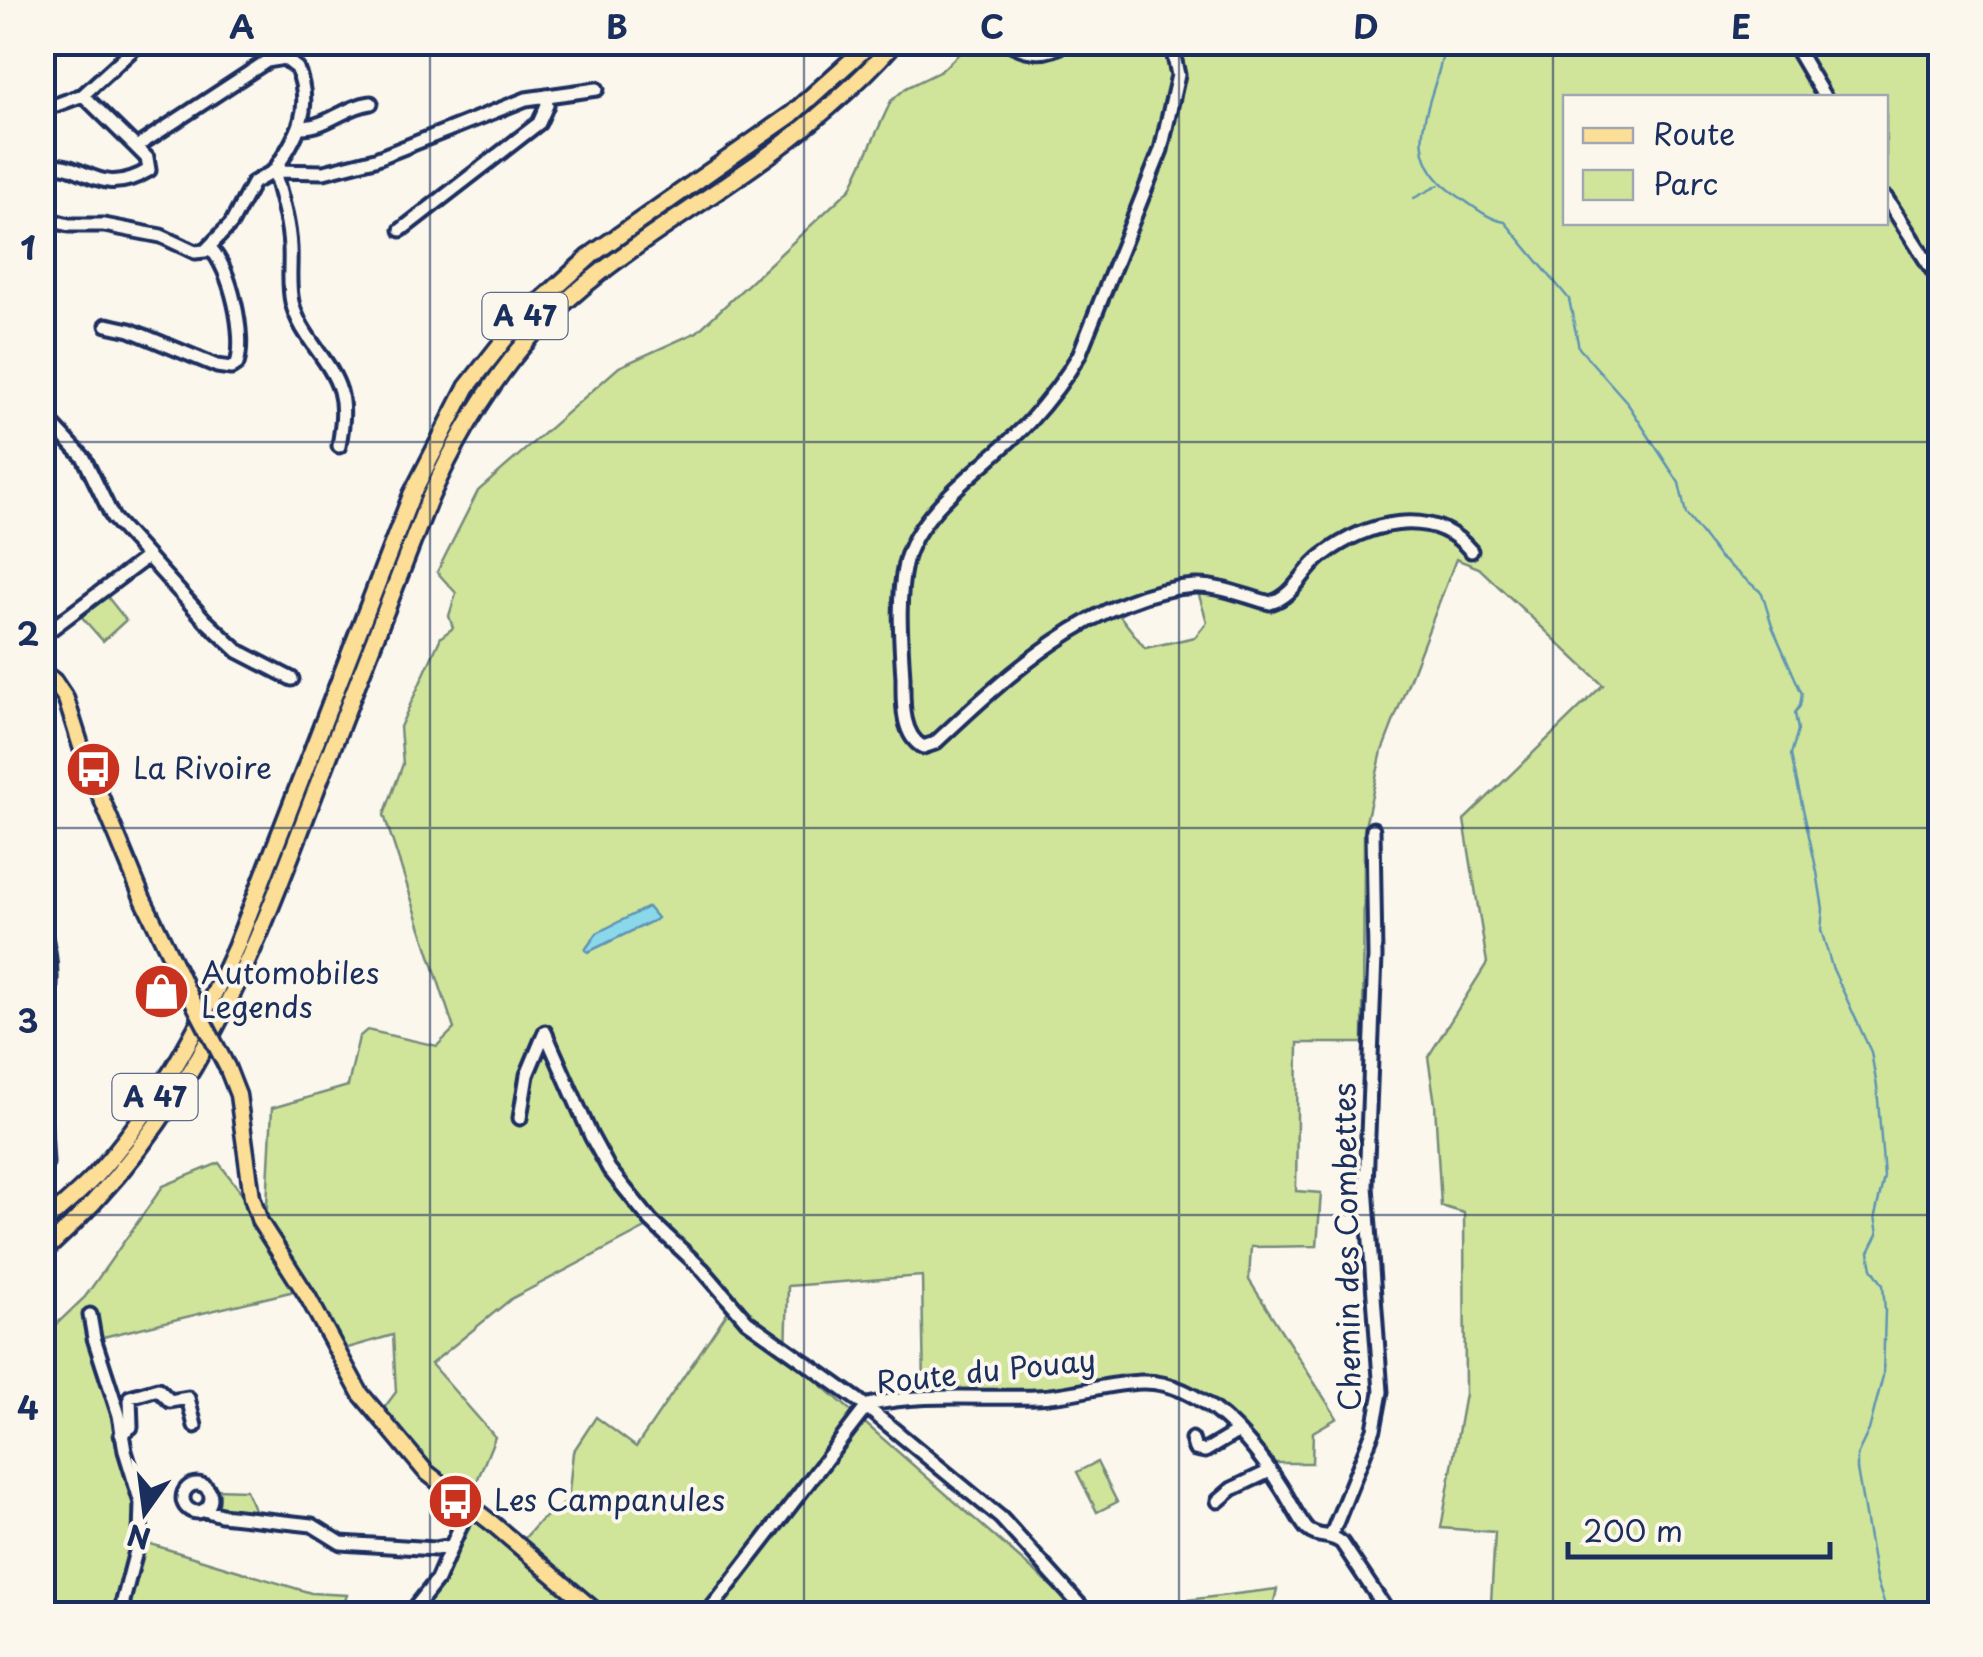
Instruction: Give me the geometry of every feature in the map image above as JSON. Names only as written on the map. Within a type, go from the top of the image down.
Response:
[{"type":"highway","name":"A 47","points":[[42,1225],[93,1178],[150,1106],[208,1009],[244,929],[412,494],[467,387],[519,321],[594,253],[792,114],[872,42]]},
{"type":"highway","name":"A 47","points":[[42,1253],[105,1192],[144,1143],[188,1081],[219,1025],[259,935],[428,502],[485,394],[534,333],[576,293],[648,237],[802,131],[854,86],[895,42]]},
{"type":"main road","points":[[42,672],[61,690],[135,879],[238,1095],[252,1197],[260,1222],[308,1297],[360,1393],[426,1472],[599,1614]]},
{"type":"street","points":[[42,110],[83,95],[142,42]]},
{"type":"street","points":[[1007,42],[1034,53],[1048,53],[1068,42]]},
{"type":"street","points":[[1171,42],[1178,75],[1161,150],[1079,354],[1065,379],[1030,422],[953,492],[910,549],[902,590],[902,644],[904,700],[914,742],[924,747],[935,743],[1030,659],[1075,629],[1120,606],[1196,586],[1270,603],[1282,600],[1322,556],[1386,523],[1413,521],[1440,528],[1462,540],[1471,551]]},
{"type":"street","points":[[1792,42],[1824,95]]},
{"type":"street","points":[[136,147],[276,58],[292,62],[302,80],[302,127],[274,172],[288,225],[296,319],[340,392],[343,411],[339,446]]},
{"type":"street","points":[[42,218],[161,236],[195,252],[210,248],[232,224],[253,183],[274,172],[324,172],[376,159],[488,112],[546,96],[597,88]]},
{"type":"street","points":[[42,167],[62,165],[104,182],[149,170],[147,158],[83,95]]},
{"type":"street","points":[[401,230],[539,123],[546,96]]},
{"type":"street","points":[[302,127],[318,126],[358,105],[371,104]]},
{"type":"street","points":[[1888,201],[1940,282]]},
{"type":"street","points":[[106,326],[130,330],[217,366],[230,368],[237,364],[241,341],[231,292],[220,258],[210,248]]},
{"type":"street","points":[[54,425],[84,458],[113,518],[226,642],[292,679]]},
{"type":"street","points":[[42,636],[147,557]]},
{"type":"street","name":"Chemin des Combettes","points":[[1331,1536],[1374,1429],[1381,1392],[1366,1186],[1376,957],[1373,829]]},
{"type":"street","points":[[42,928],[50,968],[42,1046]]},
{"type":"street","points":[[520,1118],[526,1075],[545,1032],[590,1136],[609,1169],[643,1213],[702,1270],[746,1321],[865,1408],[1001,1518],[1088,1614]]},
{"type":"street","points":[[42,1094],[46,1163],[42,1170]]},
{"type":"street","points":[[90,1314],[139,1493],[141,1518],[124,1614]]},
{"type":"street","name":"Route du Pouay","points":[[707,1614],[865,1408],[914,1399],[1038,1398],[1148,1382],[1194,1398],[1237,1432],[1270,1470],[1307,1529],[1342,1543],[1389,1614]]},
{"type":"street","points":[[122,1434],[131,1427],[130,1398],[158,1389],[168,1400],[188,1398],[196,1426]]},
{"type":"street","points":[[1192,1439],[1196,1449],[1206,1451],[1237,1432]]},
{"type":"street","points":[[1218,1501],[1232,1489],[1270,1470]]},
{"type":"street","points":[[410,1614],[430,1590],[469,1506]]},
{"type":"street","points":[[204,1510],[221,1516],[312,1525],[342,1543],[434,1550],[450,1546]]},
{"type":"green space","points":[[971,42],[1940,43],[1940,1614],[1518,1614],[1491,1603],[1495,1532],[1441,1528],[1465,1394],[1464,1213],[1441,1206],[1428,1057],[1487,963],[1464,820],[1603,685],[1479,568],[1456,559],[1382,751],[1364,831],[1363,1043],[1298,1043],[1296,1191],[1321,1193],[1317,1246],[1251,1247],[1249,1280],[1337,1418],[1313,1432],[1312,1463],[1270,1463],[1244,1435],[1165,1381],[1039,1394],[924,1390],[922,1276],[788,1286],[786,1354],[1073,1605],[1064,1614],[415,1614],[443,1579],[481,1506],[523,1540],[540,1521],[568,1501],[573,1452],[596,1417],[636,1447],[735,1301],[657,1222],[511,1299],[431,1364],[495,1437],[470,1498],[427,1469],[381,1412],[396,1392],[393,1335],[341,1350],[311,1287],[99,1338],[137,1497],[134,1539],[311,1593],[347,1595],[342,1610],[358,1614],[43,1614],[43,1337],[85,1297],[163,1186],[219,1163],[266,1225],[272,1108],[348,1086],[359,1037],[367,1030],[437,1046],[454,1029],[384,815],[403,764],[400,727],[441,637],[453,628],[449,616],[456,593],[437,572],[478,491],[619,367],[697,332],[851,188],[891,101],[906,88],[941,71]],"holes":[[[1195,582],[1207,622],[1195,637],[1145,648],[1113,607]]]},
{"type":"green space","points":[[106,595],[126,620],[103,641],[80,615]]},
{"type":"green space","points":[[1097,1462],[1117,1502],[1097,1512],[1077,1472]]},
{"type":"green space","points":[[214,1489],[246,1490],[257,1516],[221,1512],[215,1508],[220,1493]]},
{"type":"green space","points":[[1277,1589],[1271,1614],[1116,1614],[1114,1609]]},
{"type":"water","points":[[648,907],[655,920],[588,952],[585,950],[597,933]]},
{"type":"waterway","points":[[1445,42],[1424,125],[1427,162],[1438,179],[1458,196],[1505,222],[1569,299],[1579,348],[1626,401],[1679,483],[1686,514],[1719,557],[1762,593],[1802,694],[1795,713],[1798,730],[1791,755],[1817,872],[1823,909],[1821,930],[1832,967],[1871,1052],[1877,1087],[1884,1177],[1875,1216],[1878,1234],[1869,1252],[1872,1268],[1883,1285],[1883,1376],[1869,1430],[1857,1455],[1857,1469],[1876,1579],[1888,1614]]},
{"type":"waterway","points":[[1414,198],[1439,185]]},
{"type":"place","name":"La Rivoire","points":[[94,769]]},
{"type":"place","name":"Automobiles Legends","points":[[162,991]]},
{"type":"place","name":"Les Campanules","points":[[455,1501]]}]
